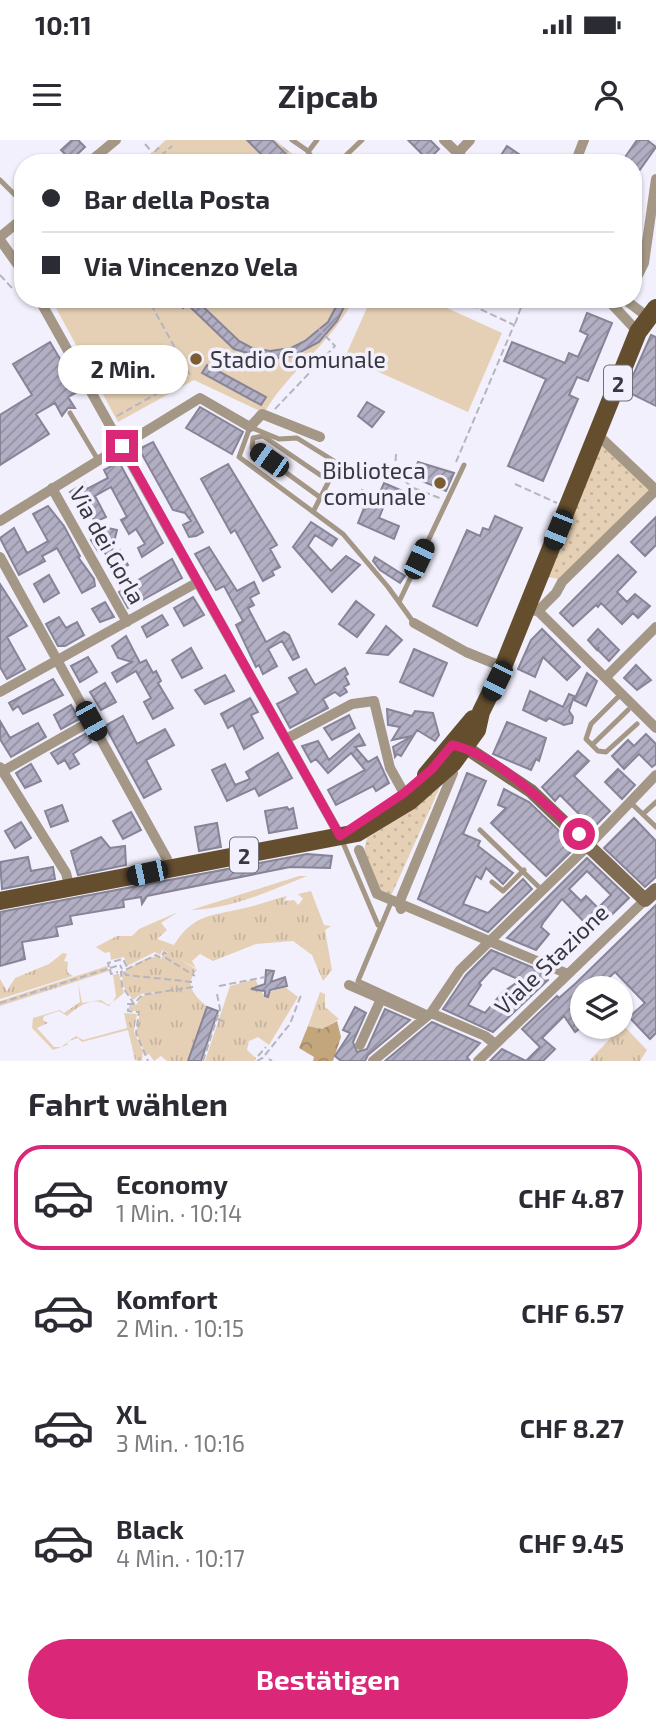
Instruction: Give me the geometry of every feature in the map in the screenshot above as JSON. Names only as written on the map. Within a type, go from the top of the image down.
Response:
[{"type":"main road","name":"2","points":[[0,901],[357,833],[410,801],[463,752],[531,606],[567,507],[638,332],[652,312]]},
{"type":"main road","name":"2","points":[[340,836],[404,793],[432,769],[463,752]]},
{"type":"street","points":[[444,140],[458,153],[470,140]]},
{"type":"street","points":[[642,267],[653,218],[656,179]]},
{"type":"street","points":[[14,226],[0,239],[14,259]]},
{"type":"street","points":[[44,308],[340,836]]},
{"type":"street","points":[[617,310],[638,332]]},
{"type":"street","points":[[0,521],[200,398],[250,427],[262,414],[320,437]]},
{"type":"street","points":[[598,435],[656,490],[562,582],[531,606],[656,728]]},
{"type":"street","name":"Via dei Gorla","points":[[52,488],[127,622]]},
{"type":"street","points":[[0,556],[167,859],[169,869]]},
{"type":"street","points":[[0,692],[198,582]]},
{"type":"street","points":[[414,623],[466,652],[503,667]]},
{"type":"street","points":[[606,677],[656,627]]},
{"type":"street","points":[[285,739],[352,704],[374,701],[390,768],[404,793]]},
{"type":"street","points":[[70,888],[66,873],[1,769],[91,721]]},
{"type":"street","points":[[397,904],[463,752],[479,766],[499,769],[531,791],[651,895]]},
{"type":"street","points":[[373,1061],[429,1015],[460,970],[543,891],[656,775]]},
{"type":"street","points":[[359,850],[377,894],[568,974]]},
{"type":"street","name":"Viale Stazione","points":[[478,1061],[651,895]]},
{"type":"street","points":[[349,985],[485,1036],[495,1044]]},
{"type":"street","points":[[360,1045],[381,999]]},
{"type":"lane","points":[[292,140],[311,154]]},
{"type":"lane","points":[[308,150],[317,140]]},
{"type":"lane","points":[[347,154],[362,140]]},
{"type":"lane","points":[[0,180],[14,194]]},
{"type":"lane","points":[[70,414],[98,460]]},
{"type":"lane","points":[[313,512],[335,466],[332,459],[301,439],[279,439],[250,427],[239,457],[342,534],[399,601],[414,623]]},
{"type":"lane","points":[[321,498],[251,448],[253,438],[263,436],[329,481]]},
{"type":"lane","points":[[399,601],[464,465]]},
{"type":"lane","points":[[622,693],[588,729],[586,739],[600,752],[606,752],[636,724]]},
{"type":"lane","points":[[592,745],[628,710]]},
{"type":"lane","points":[[630,802],[656,827]]},
{"type":"lane","points":[[643,814],[656,802]]},
{"type":"lane","points":[[480,830],[543,891]]},
{"type":"lane","points":[[340,836],[378,925]]},
{"type":"lane","points":[[492,881],[503,891],[524,870]]},
{"type":"lane","points":[[397,904],[358,981],[429,1015]]},
{"type":"path","points":[[145,144],[153,152],[158,148],[163,153],[172,146]]},
{"type":"path","points":[[276,154],[282,148],[290,154]]},
{"type":"path","points":[[0,275],[12,288]]},
{"type":"path","points":[[107,421],[190,375],[153,308]]},
{"type":"path","points":[[478,308],[514,325]]},
{"type":"path","points":[[456,461],[521,308]]},
{"type":"path","points":[[267,417],[335,346],[319,329]]},
{"type":"path","points":[[396,454],[395,470],[408,485],[446,501]]},
{"type":"path","points":[[515,484],[567,507]]},
{"type":"path","points":[[134,1004],[122,986],[121,972],[143,959],[156,955],[161,958],[164,952],[167,954],[166,958],[195,976]]},
{"type":"path","points":[[118,972],[111,974],[108,963],[123,959],[127,968]]},
{"type":"path","points":[[0,1003],[120,965],[126,975],[193,982]]},
{"type":"path","points":[[219,986],[265,977]]},
{"type":"path","points":[[148,1061],[136,1032],[139,1012],[128,1011],[128,1004],[134,1004],[142,995],[193,987]]},
{"type":"path","points":[[202,1061],[220,1009],[217,994]]},
{"type":"path","points":[[257,1061],[266,1056],[290,1024],[301,995]]},
{"type":"path","points":[[217,1019],[227,1023]]},
{"type":"path","points":[[266,1056],[267,1047]]},
{"type":"path","points":[[258,1056],[266,1056]]},
{"type":"green space","points":[[166,140],[275,140],[293,154],[150,154]]},
{"type":"green space","name":"Stadio Comunale","points":[[56,308],[349,308],[334,330],[285,383],[264,413],[194,380],[118,422]]},
{"type":"green space","points":[[367,308],[447,308],[502,333],[468,412],[345,357]]},
{"type":"green space","points":[[603,441],[655,494],[561,580],[546,576]]},
{"type":"green space","points":[[440,787],[391,896],[380,892],[364,851],[367,838],[409,812]]},
{"type":"green space","points":[[299,876],[307,876],[237,902],[191,910]]},
{"type":"green space","points":[[311,891],[324,925],[331,926],[325,930],[332,970],[323,981],[312,955],[293,941],[256,944],[213,961],[200,954],[192,961],[196,968],[163,950],[160,955],[155,952],[127,966],[124,957],[111,960],[110,952],[105,953],[96,947],[117,936],[132,936],[139,929],[178,912],[161,923],[167,930],[157,939],[174,945],[189,926],[206,917],[287,896],[284,901],[294,900],[298,905],[303,899],[298,894]]},
{"type":"green space","points":[[63,953],[67,954],[64,961],[68,962],[67,972],[73,976],[0,999],[0,979],[7,991],[15,978],[49,964]]},
{"type":"green space","points":[[164,953],[170,953],[197,970],[191,981],[192,990],[207,1007],[188,1061],[167,1061],[161,1056],[154,1061],[149,1054],[146,1055],[136,1033],[140,1012],[129,1010],[129,1006],[132,1003],[136,1005],[142,996],[158,992],[141,994],[133,1000],[123,986],[122,973],[143,960],[157,956],[161,959]]},
{"type":"green space","points":[[107,966],[109,971],[0,1006],[0,1001]]},
{"type":"green space","points":[[119,974],[124,993],[113,1002],[116,996],[113,975]]},
{"type":"green space","points":[[255,979],[263,994],[285,987],[298,997],[269,1045],[258,1037],[249,1041],[247,1050],[256,1058],[255,1061],[205,1061],[230,986]]},
{"type":"green space","points":[[78,982],[82,1003],[101,1000],[108,1005],[113,1002],[108,1006],[91,1002],[67,1016],[59,1011],[44,1016],[43,1020],[48,1023],[37,1028],[54,1047],[61,1047],[68,1042],[67,1045],[53,1050],[32,1028],[33,1018],[60,1010],[64,1013],[80,1002]]},
{"type":"green space","points":[[320,992],[325,994],[325,1007],[339,1019],[322,1029],[308,1026]]},
{"type":"green space","points":[[124,1013],[137,1014],[134,1032],[143,1051],[142,1061],[135,1060],[128,1030],[82,1042],[78,1038],[70,1040],[76,1036],[83,1040],[127,1028]]},
{"type":"green space","points":[[337,1021],[341,1037],[333,1061],[313,1061],[314,1057],[299,1048],[308,1026],[322,1029]]},
{"type":"green space","points":[[633,1035],[647,1050],[640,1061],[589,1061],[610,1039],[633,1039]]},
{"type":"building","points":[[72,140],[78,140],[85,147],[77,154],[65,154],[61,150]]},
{"type":"building","points":[[247,140],[272,140],[286,154],[261,154]]},
{"type":"building","points":[[408,140],[430,140],[439,149],[434,154],[422,154]]},
{"type":"building","points":[[637,140],[647,140],[656,147],[642,167],[642,154],[627,154]]},
{"type":"building","points":[[507,146],[519,154],[502,154]]},
{"type":"building","points":[[191,308],[204,308],[239,341],[252,348],[270,351],[291,348],[305,341],[328,322],[335,308],[344,308],[337,321],[319,342],[293,356],[270,359],[234,349]]},
{"type":"building","points":[[587,313],[612,323],[588,381],[577,377],[569,395],[578,399],[543,481],[508,466],[546,379],[504,361],[512,342],[565,363],[569,353],[578,357],[588,335],[580,331]]},
{"type":"building","points":[[651,335],[656,337],[656,406],[626,391]]},
{"type":"building","points":[[50,342],[79,391],[68,397],[75,408],[68,408],[62,416],[55,403],[36,414],[49,434],[0,465],[0,415],[32,395],[13,364]]},
{"type":"building","points":[[207,365],[266,397],[261,405],[202,373]]},
{"type":"building","points":[[367,402],[384,412],[372,427],[358,416]]},
{"type":"building","points":[[200,407],[243,432],[232,454],[186,428]]},
{"type":"building","points":[[153,442],[203,532],[196,536],[189,537],[183,525],[191,521],[185,513],[173,510],[139,449]]},
{"type":"building","points":[[119,462],[163,543],[142,557],[138,548],[145,544],[136,529],[129,534],[121,520],[127,517],[111,487],[95,496],[106,517],[95,522],[84,504],[79,507],[70,492],[84,483],[87,489],[108,478],[104,470]]},
{"type":"building","name":"Biblioteca comunale","points":[[418,462],[454,473],[446,491],[412,477]]},
{"type":"building","points":[[228,464],[277,545],[270,549],[280,567],[272,571],[274,575],[263,581],[235,530],[231,533],[201,479]]},
{"type":"building","points":[[384,483],[412,495],[407,506],[387,498],[379,518],[399,526],[394,539],[358,523],[364,508],[356,504],[362,490],[378,497]]},
{"type":"building","points":[[48,506],[64,526],[80,556],[78,557],[94,579],[95,586],[82,593],[57,548],[42,556],[45,561],[19,575],[0,538],[14,528],[27,553],[48,541],[33,514]]},
{"type":"building","points":[[495,516],[522,528],[477,626],[433,606],[467,530],[480,536],[483,528],[489,530]]},
{"type":"building","points":[[656,517],[656,545],[645,556],[631,542]]},
{"type":"building","points":[[311,522],[337,539],[332,546],[315,535],[308,546],[331,571],[346,556],[360,565],[332,592],[293,547]]},
{"type":"building","points":[[99,526],[117,530],[111,554],[120,550],[128,565],[116,571],[102,548],[98,551],[91,540],[97,536]]},
{"type":"building","points":[[209,547],[237,591],[254,582],[259,593],[250,598],[254,605],[248,608],[266,642],[284,632],[289,635],[299,657],[293,660],[282,641],[268,649],[277,666],[263,674],[259,665],[256,667],[236,625],[243,621],[224,586],[216,590],[195,554]]},
{"type":"building","points":[[618,555],[636,572],[617,592],[627,602],[635,594],[650,606],[638,618],[633,613],[622,624],[601,603],[573,626],[560,613]]},
{"type":"building","points":[[375,557],[405,576],[400,583],[380,570],[373,561]]},
{"type":"building","points":[[172,559],[182,578],[128,608],[119,592]]},
{"type":"building","points":[[49,575],[59,593],[44,602],[34,584]]},
{"type":"building","points":[[0,584],[27,626],[7,637],[25,669],[7,679],[0,667]]},
{"type":"building","points":[[193,597],[204,615],[184,626],[174,608]]},
{"type":"building","points":[[356,601],[374,615],[357,637],[339,624]]},
{"type":"building","points":[[105,602],[114,617],[100,622],[92,609]]},
{"type":"building","points":[[162,615],[168,625],[147,637],[142,627]]},
{"type":"building","points":[[59,617],[66,628],[77,622],[84,635],[65,646],[58,646],[46,624]]},
{"type":"building","points":[[386,626],[402,640],[388,655],[367,653]]},
{"type":"building","points":[[542,629],[580,667],[567,680],[543,657],[535,677],[518,669],[531,640]]},
{"type":"building","points":[[598,629],[619,650],[609,661],[598,650],[599,647],[597,650],[588,640]]},
{"type":"building","points":[[126,636],[140,663],[146,660],[153,673],[156,671],[161,681],[158,683],[173,708],[153,719],[144,702],[151,698],[136,671],[117,682],[112,673],[132,662],[118,658],[112,646]]},
{"type":"building","points":[[191,648],[202,668],[182,678],[172,660]]},
{"type":"building","points":[[414,649],[447,663],[433,696],[400,682]]},
{"type":"building","points":[[88,657],[97,672],[80,682],[71,666]]},
{"type":"building","points":[[636,665],[651,680],[637,690],[624,678]]},
{"type":"building","points":[[345,668],[349,684],[344,687],[347,692],[340,696],[335,692],[323,699],[328,708],[290,728],[277,704],[298,693],[289,678],[306,669],[315,685]]},
{"type":"building","points":[[587,673],[597,681],[586,706],[574,700]]},
{"type":"building","points":[[225,675],[234,691],[205,704],[195,690]]},
{"type":"building","points":[[53,679],[63,695],[23,714],[18,706],[13,710],[9,703]]},
{"type":"building","points":[[105,683],[116,702],[101,710],[90,692]]},
{"type":"building","points":[[530,691],[563,707],[569,694],[574,696],[569,711],[573,717],[572,723],[564,725],[549,718],[546,721],[523,710]]},
{"type":"building","points":[[250,698],[258,712],[251,715],[263,738],[244,749],[233,725],[228,728],[221,714]]},
{"type":"building","points":[[71,705],[79,719],[61,729],[54,715]]},
{"type":"building","points":[[387,709],[412,716],[415,711],[433,713],[439,735],[435,741],[417,730],[401,756],[397,754],[395,757],[393,747],[412,736],[392,740],[400,727],[388,725]]},
{"type":"building","points":[[349,715],[355,728],[332,740],[324,728]]},
{"type":"building","points":[[123,716],[137,744],[165,729],[174,745],[146,760],[161,789],[144,798],[105,726]]},
{"type":"building","points":[[0,721],[10,738],[38,723],[46,737],[11,757],[0,739]]},
{"type":"building","points":[[507,722],[546,738],[539,761],[536,759],[531,770],[493,754]]},
{"type":"building","points":[[87,733],[91,742],[73,754],[79,764],[70,769],[65,760],[58,764],[51,753]]},
{"type":"building","points":[[359,734],[365,745],[355,747],[368,762],[377,757],[389,783],[376,791],[373,786],[336,805],[328,790],[365,770],[351,753],[328,773],[316,759],[311,762],[302,746],[318,741],[329,760]]},
{"type":"building","points":[[646,734],[656,744],[656,764],[652,767],[639,754],[624,769],[612,756],[628,740],[634,746]]},
{"type":"building","points":[[578,751],[589,761],[574,776],[610,811],[593,828],[560,795],[555,801],[542,787]]},
{"type":"building","points":[[278,753],[292,778],[259,796],[255,788],[227,801],[212,770],[225,764],[235,785],[250,779],[246,772]]},
{"type":"building","points":[[31,764],[41,781],[25,788],[16,773]]},
{"type":"building","points":[[618,769],[635,785],[622,799],[605,782]]},
{"type":"building","points":[[467,773],[486,781],[463,834],[480,841],[478,846],[513,873],[503,884],[486,868],[481,879],[476,876],[463,904],[488,913],[523,879],[532,889],[488,932],[418,899]]},
{"type":"building","points":[[504,789],[529,802],[576,847],[546,876],[491,823],[506,808],[498,805]]},
{"type":"building","points":[[62,805],[68,821],[51,827],[45,811]]},
{"type":"building","points":[[287,807],[289,810],[293,808],[297,828],[269,833],[265,811]]},
{"type":"building","points":[[131,812],[141,830],[123,839],[113,821]]},
{"type":"building","points":[[634,818],[656,841],[656,877],[645,887],[604,848]]},
{"type":"building","points":[[21,822],[31,838],[15,848],[5,831]]},
{"type":"building","points":[[217,823],[221,847],[199,851],[195,827]]},
{"type":"building","points":[[101,837],[110,848],[125,846],[126,865],[78,875],[71,851]]},
{"type":"building","points":[[307,854],[332,856],[330,868],[290,867],[147,896],[142,904],[141,897],[123,900],[124,907],[70,916],[72,924],[56,927],[58,936],[22,942],[25,959],[0,966],[0,912]]},
{"type":"building","points":[[28,857],[31,871],[53,867],[55,879],[2,889],[0,862]]},
{"type":"building","points":[[587,858],[629,898],[594,932],[562,899],[543,923],[541,927],[549,934],[536,950],[507,938]],"holes":[[[587,871],[611,895],[598,908],[586,896],[581,901],[569,889]]]},
{"type":"building","points":[[656,905],[656,1033],[650,1039],[633,1021],[633,1014],[645,1003],[633,991],[633,976],[619,976],[615,972],[611,976],[583,976]]},
{"type":"building","points":[[491,950],[539,970],[548,980],[493,1032],[443,1009],[466,975]],"holes":[[[493,968],[520,980],[502,993],[485,1013],[468,1005],[481,985],[479,983]]]},
{"type":"building","points":[[266,970],[274,971],[271,982],[285,977],[287,986],[270,990],[268,997],[265,996],[265,991],[251,989],[265,984]]},
{"type":"building","points":[[570,988],[570,1025],[564,1016],[542,1038],[555,1049],[543,1061],[526,1061],[540,1047],[522,1029],[557,996],[559,998]]},
{"type":"building","points":[[207,1007],[218,1011],[201,1061],[188,1061]]},
{"type":"building","points":[[355,1007],[366,1013],[353,1042],[357,1052],[367,1049],[385,1009],[410,1020],[368,1055],[365,1061],[341,1061],[335,1056],[350,1033],[343,1030]]},
{"type":"building","points":[[432,1022],[480,1043],[467,1057],[470,1061],[385,1061]]},
{"type":"building","points":[[502,1049],[526,1061],[490,1061]]},
{"type":"place","name":"Stadio Comunale","points":[[196,359]]},
{"type":"place","name":"Biblioteca comunale","points":[[440,483]]},
{"type":"route","points":[[122,446],[340,836],[352,825],[397,799],[432,769],[452,745],[465,747],[521,782],[579,834]]}]
